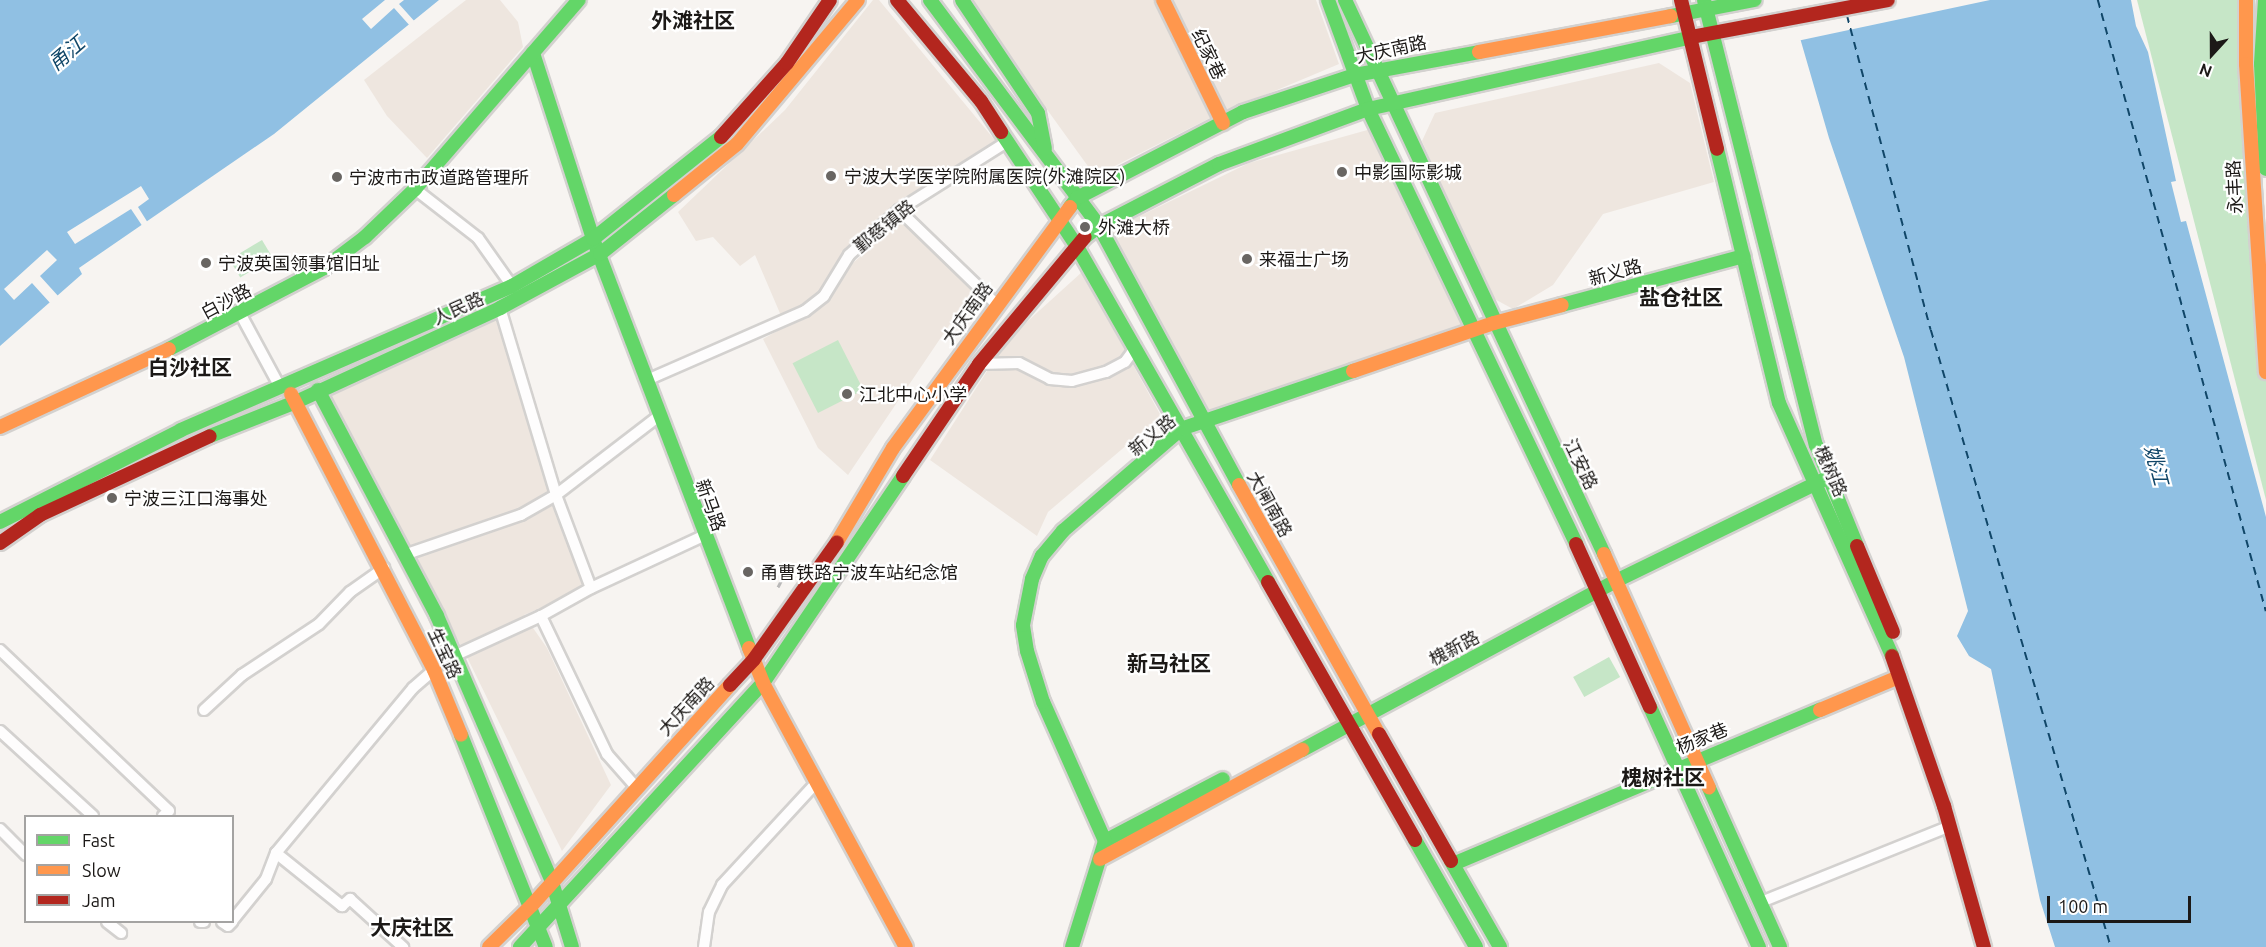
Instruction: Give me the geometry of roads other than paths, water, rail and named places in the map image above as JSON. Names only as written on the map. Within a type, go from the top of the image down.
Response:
[{"type":"main road","name":"白沙路","points":[[0,427],[242,315],[324,268],[365,237],[415,189],[579,0]]},
{"type":"main road","name":"人民路","points":[[0,522],[181,430],[512,286],[593,239],[725,134],[787,63],[830,0]]},
{"type":"main road","name":"人民路","points":[[0,543],[40,515],[176,450],[296,402],[500,308],[600,254],[736,144],[858,0]]},
{"type":"main road","points":[[888,0],[1026,168]]},
{"type":"main road","points":[[897,0],[981,101],[1026,168],[1057,221],[1076,245],[1136,347],[1345,721],[1476,947]]},
{"type":"main road","name":"大闸南路","points":[[930,0],[999,86],[1099,226],[1203,422],[1500,947]]},
{"type":"main road","points":[[962,0],[1038,113],[1047,156]]},
{"type":"main road","name":"纪家巷","points":[[1163,0],[1223,123]]},
{"type":"main road","points":[[1328,0],[1368,109],[1596,588],[1679,766],[1759,947]]},
{"type":"main road","name":"江安路","points":[[1345,0],[1391,104],[1698,758],[1780,947]]},
{"type":"main road","name":"大庆南路","points":[[489,947],[532,905],[636,787],[754,659],[852,521],[892,448],[1057,221],[1077,198],[1272,100],[1354,75],[1682,7],[1705,4],[1728,5],[1754,0]]},
{"type":"main road","points":[[520,947],[764,683],[979,364],[1076,245],[1099,226],[1220,164],[1368,109],[1689,37],[1888,0]]},
{"type":"main road","name":"永丰路","points":[[2246,0],[2246,64],[2262,354],[2266,372]]},
{"type":"main road","name":"永丰路","points":[[2265,0],[2261,64],[2266,170]]},
{"type":"main road","name":"槐树路","points":[[1705,4],[1821,473],[1899,677],[1950,826],[1984,947]]},
{"type":"main road","name":"槐树路","points":[[1682,7],[1779,403],[1821,473],[1908,673],[1995,947]]},
{"type":"main road","name":"新马路","points":[[533,53],[593,239],[703,536],[764,683],[906,947]]},
{"type":"main road","name":"新义路","points":[[1105,841],[1035,679],[1023,625],[1027,599],[1042,556],[1063,531],[1181,429],[1494,323],[1743,256]]},
{"type":"main road","name":"生宝路","points":[[284,386],[296,402],[384,568],[434,670],[532,905],[546,947]]},
{"type":"main road","name":"生宝路","points":[[318,390],[454,656],[552,882],[572,947]]},
{"type":"main road","name":"槐新路","points":[[1105,841],[1345,721],[1615,578],[1821,473]]},
{"type":"main road","name":"杨家巷","points":[[1454,864],[1698,758],[1899,677]]},
{"type":"main road","name":"槐新路","points":[[1100,859],[1345,721]]},
{"type":"main road","points":[[1072,947],[1105,841]]},
{"type":"street","name":"鄞慈镇路","points":[[647,380],[805,311],[825,296],[849,255],[899,210],[1005,142]]},
{"type":"street","points":[[415,189],[478,238],[485,253],[512,286]]},
{"type":"street","points":[[899,210],[996,304]]},
{"type":"street","points":[[500,308],[556,495],[591,588]]},
{"type":"street","points":[[242,315],[284,386]]},
{"type":"street","points":[[979,364],[1019,363],[1050,379],[1072,381],[1106,372],[1125,362],[1136,347]]},
{"type":"street","points":[[404,555],[521,515],[556,495],[660,416]]},
{"type":"street","points":[[454,656],[703,536]]},
{"type":"street","points":[[204,710],[242,675],[319,624],[350,592],[384,568]]},
{"type":"street","points":[[541,616],[607,754],[636,787]]},
{"type":"street","points":[[0,650],[169,811],[164,815]]},
{"type":"street","points":[[234,919],[266,879],[276,853],[413,687],[434,670]]},
{"type":"street","points":[[0,731],[92,815]]},
{"type":"street","points":[[704,947],[710,912],[722,885],[816,783]]},
{"type":"street","points":[[1761,903],[1950,826]]},
{"type":"street","points":[[0,829],[24,853]]},
{"type":"street","points":[[276,853],[342,906],[350,899],[403,947]]},
{"type":"street","points":[[110,923],[121,933]]},
{"type":"water","name":"甬江","points":[[0,0],[439,0],[274,134],[79,268],[82,274],[0,346]]},
{"type":"water","name":"姚江","points":[[1789,0],[2131,0],[2136,26],[2148,52],[2176,181],[2171,182],[2181,222],[2186,221],[2266,517],[2266,947],[2055,947],[2040,900],[1991,669],[1969,656],[1957,636],[1968,611],[1904,357],[1829,138]]},
{"type":"railway","points":[[778,587],[791,562]]},
{"type":"place","name":"中影国际影城","points":[[1342,172]]},
{"type":"place","name":"宁波大学医学院附属医院(外滩院区)","points":[[831,176]]},
{"type":"place","name":"宁波市市政道路管理所","points":[[337,177]]},
{"type":"place","name":"外滩大桥","points":[[1085,227]]},
{"type":"place","name":"来福士广场","points":[[1247,259]]},
{"type":"place","name":"宁波英国领事馆旧址","points":[[206,263]]},
{"type":"place","name":"江北中心小学","points":[[847,394]]},
{"type":"place","name":"宁波三江口海事处","points":[[112,498]]},
{"type":"place","name":"甬曹铁路宁波车站纪念馆","points":[[748,572]]},
{"type":"district","name":"外滩社区","points":[[693,20]]},
{"type":"district","name":"盐仓社区","points":[[1681,297]]},
{"type":"district","name":"白沙社区","points":[[190,367]]},
{"type":"district","name":"新马社区","points":[[1169,663]]},
{"type":"district","name":"槐树社区","points":[[1663,777]]},
{"type":"district","name":"大庆社区","points":[[412,927]]}]
